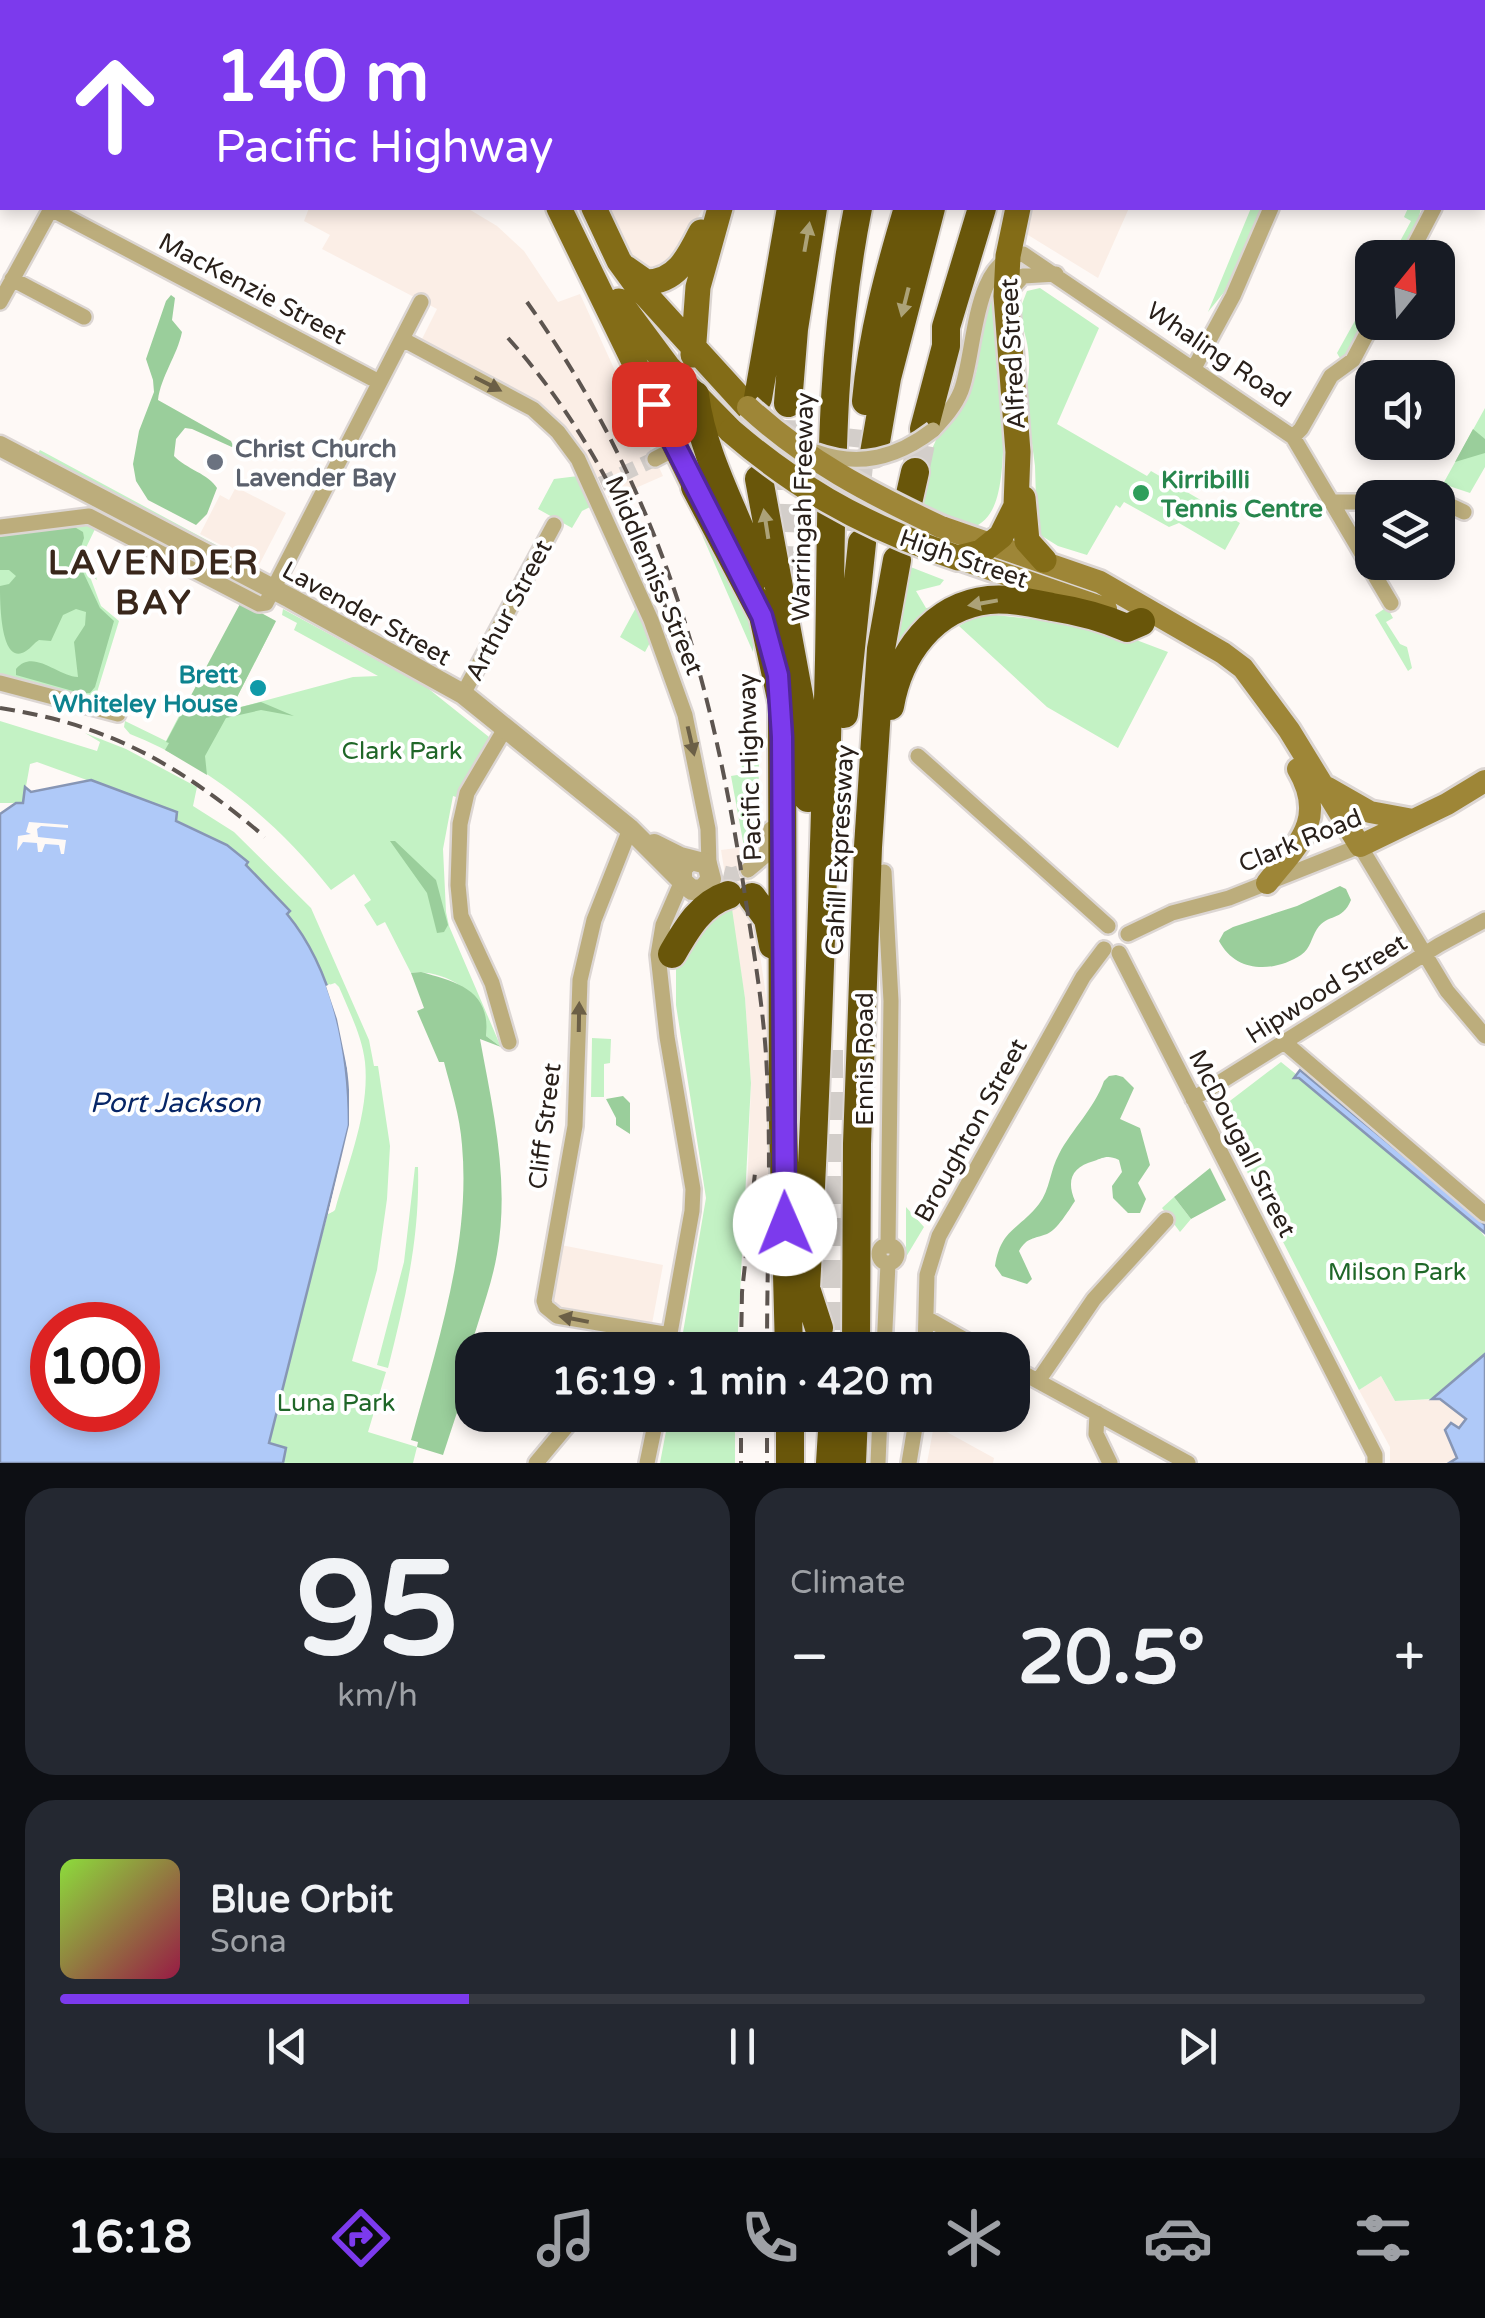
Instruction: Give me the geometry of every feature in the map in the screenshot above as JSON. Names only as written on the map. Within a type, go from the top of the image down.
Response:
[{"type":"highway","points":[[753,406],[791,210]]},
{"type":"highway","name":"Warringah Freeway","points":[[788,404],[794,329],[813,210]]},
{"type":"highway","name":"Warringah Freeway","points":[[849,210],[830,337],[853,447]]},
{"type":"highway","name":"Warringah Freeway","points":[[816,1332],[806,1288],[826,783],[834,399],[841,311],[858,210]]},
{"type":"highway","points":[[853,447],[856,327],[876,210]]},
{"type":"highway","points":[[853,447],[890,266],[907,210]]},
{"type":"highway","points":[[853,447],[890,363],[930,210]]},
{"type":"highway","points":[[929,430],[946,346],[946,327],[981,210]]},
{"type":"highway","points":[[946,346],[956,333],[997,210]]},
{"type":"highway","points":[[696,395],[715,470],[763,588],[762,616]]},
{"type":"highway","points":[[908,503],[915,472]]},
{"type":"highway","points":[[759,479],[800,701],[808,821],[813,834]]},
{"type":"highway","name":"Pacific Highway","points":[[695,486],[762,616],[782,702],[784,1066]]},
{"type":"highway","name":"Warringah Freeway","points":[[788,1332],[803,1128],[820,698],[822,523]]},
{"type":"highway","name":"Warringah Freeway","points":[[818,1332],[844,706],[855,539]]},
{"type":"highway","name":"Cahill Expressway","points":[[856,1332],[868,848],[881,648],[896,560]]},
{"type":"highway","points":[[868,848],[879,822],[885,734],[894,684],[913,645],[934,623],[964,606],[1000,600],[1094,615],[1127,628],[1141,622]]},
{"type":"highway","points":[[672,954],[702,911],[716,899],[719,882],[768,918],[784,1066],[788,1332]]},
{"type":"highway","name":"Cahill Expressway","points":[[838,1332],[842,1243],[858,1144]]},
{"type":"highway","name":"Warringah Freeway","points":[[790,1332],[806,1288]]},
{"type":"highway","points":[[790,1432],[790,1463]]},
{"type":"highway","points":[[812,1463],[813,1432]]},
{"type":"highway","points":[[830,1463],[832,1432]]},
{"type":"highway","points":[[852,1463],[853,1432]]},
{"type":"main road","name":"Pacific Highway","points":[[560,210],[665,453],[695,486]]},
{"type":"main road","points":[[573,210],[629,316],[647,342],[696,395]]},
{"type":"main road","points":[[595,210],[619,261],[692,346]]},
{"type":"main road","points":[[619,261],[646,282],[674,274],[716,210]]},
{"type":"main road","points":[[696,395],[692,346],[698,287],[717,210]]},
{"type":"main road","name":"Alfred Street","points":[[1018,210],[1008,256],[1006,296],[1018,479]]},
{"type":"main road","name":"High Street","points":[[692,346],[753,406],[828,470],[941,526],[1100,582],[1202,640],[1242,668],[1289,730],[1360,846]]},
{"type":"main road","name":"High Street","points":[[696,395],[773,468],[809,492],[880,528],[1141,622],[1199,651],[1254,687]]},
{"type":"main road","points":[[958,558],[993,545],[1013,516],[1018,479]]},
{"type":"main road","points":[[1018,479],[1023,489],[1027,542],[1044,560]]},
{"type":"main road","points":[[1266,883],[1306,832],[1311,815],[1307,787],[1278,733],[1271,708]]},
{"type":"main road","name":"Clark Road","points":[[1360,846],[1485,781]]},
{"type":"main road","points":[[1321,783],[1370,812],[1414,820]]},
{"type":"street","points":[[0,302],[50,210]]},
{"type":"street","name":"MacKenzie Street","points":[[53,210],[379,382]]},
{"type":"street","points":[[1194,368],[1237,288],[1271,210]]},
{"type":"street","points":[[1417,240],[1433,210]]},
{"type":"street","name":"Whaling Road","points":[[1008,256],[1023,254],[1056,274],[1293,437],[1391,603]]},
{"type":"street","name":"Alfred Street","points":[[929,430],[949,412],[961,390],[984,290],[993,270],[1008,256]]},
{"type":"street","points":[[1006,296],[1024,276],[1056,274]]},
{"type":"street","points":[[12,279],[84,316]]},
{"type":"street","points":[[0,528],[89,516],[259,604],[269,601],[271,588],[422,302]]},
{"type":"street","name":"Middlemiss Street","points":[[402,339],[534,409],[558,432],[597,486],[685,715],[719,882]]},
{"type":"street","points":[[1293,437],[1302,429],[1330,376],[1354,360],[1364,340]]},
{"type":"street","name":"High Street","points":[[753,406],[796,442],[822,455],[843,459],[875,459],[895,454],[929,430]]},
{"type":"street","name":"Lavender Street","points":[[0,446],[463,694],[632,830],[719,882]]},
{"type":"street","name":"Pacific Highway","points":[[671,1332],[693,1189],[662,999],[659,941],[719,882],[762,860],[770,844],[770,692],[752,617],[695,486]]},
{"type":"street","points":[[1332,502],[1355,502]]},
{"type":"street","points":[[1455,508],[1464,512]]},
{"type":"street","name":"Arthur Street","points":[[463,694],[554,525]]},
{"type":"street","points":[[0,682],[118,714]]},
{"type":"street","points":[[506,728],[467,793],[460,824],[458,885],[460,916],[492,983],[509,1042]]},
{"type":"street","points":[[918,756],[1108,926]]},
{"type":"street","name":"Cliff Street","points":[[626,1332],[557,1316],[546,1307],[544,1295],[575,1126],[580,980],[594,920],[632,830]]},
{"type":"street","name":"High Street","points":[[1360,846],[1447,991],[1485,1036]]},
{"type":"street","name":"Clark Road","points":[[1128,934],[1172,914],[1229,898],[1360,846]]},
{"type":"street","name":"Ennis Road","points":[[884,872],[890,1001],[888,1246],[880,1254],[888,1263],[885,1332]]},
{"type":"street","name":"Hipwood Street","points":[[1193,1099],[1485,920]]},
{"type":"street","points":[[1118,925],[1128,934],[1129,943],[1112,951],[1100,936],[1108,926],[1118,925]]},
{"type":"street","name":"McDougall Street","points":[[1112,951],[1193,1099],[1375,1455],[1375,1463]]},
{"type":"street","name":"Broughton Street","points":[[927,1332],[926,1275],[939,1236],[1083,977],[1112,951]]},
{"type":"street","points":[[662,999],[672,954]]},
{"type":"street","points":[[1284,1042],[1485,1214]]},
{"type":"street","points":[[1038,1381],[1094,1299],[1166,1220]]},
{"type":"street","points":[[928,1320],[950,1332]]},
{"type":"street","points":[[1030,1376],[1188,1463]]},
{"type":"street","points":[[1097,1413],[1096,1434],[1110,1463]]},
{"type":"street","points":[[536,1463],[562,1432]]},
{"type":"street","points":[[647,1463],[653,1432]]},
{"type":"street","points":[[878,1463],[879,1432]]},
{"type":"street","points":[[909,1463],[914,1432]]},
{"type":"shaded area","points":[[308,210],[470,210],[497,226],[524,251],[558,302],[580,294],[663,476],[638,487],[626,505],[615,498],[610,500],[575,437],[541,403],[421,341],[437,309],[322,249],[330,235],[304,221]]},
{"type":"shaded area","points":[[603,210],[702,210],[675,260],[659,272],[639,272]]},
{"type":"shaded area","points":[[1033,210],[1128,210],[1098,278],[1028,235],[1026,226]]},
{"type":"shaded area","points":[[236,487],[286,513],[259,565],[200,534],[220,495],[229,500]]},
{"type":"shaded area","points":[[744,847],[772,1036],[773,1226],[746,1225],[751,1083],[745,998],[721,850]]},
{"type":"shaded area","points":[[561,1245],[663,1265],[652,1324],[551,1305]]},
{"type":"shaded area","points":[[1381,1376],[1395,1401],[1440,1399],[1466,1419],[1458,1428],[1454,1447],[1458,1459],[1449,1463],[1390,1463],[1390,1447],[1359,1390]]},
{"type":"shaded area","points":[[933,1432],[947,1432],[994,1458],[993,1463],[927,1463]]},
{"type":"green space","points":[[1250,210],[1260,210],[1225,291],[1208,312]]},
{"type":"green space","points":[[1407,210],[1421,210],[1421,223],[1412,240],[1401,240],[1411,221],[1404,217]]},
{"type":"green space","points":[[1040,288],[1099,328],[1057,424],[1147,476],[1151,471],[1240,523],[1225,550],[1179,523],[1169,527],[1124,502],[1120,508],[1116,505],[1087,555],[1058,546],[1037,533],[1035,466],[1025,390],[1028,353],[1017,317],[1027,291]]},
{"type":"green space","points":[[171,295],[175,298],[172,320],[182,332],[158,400],[231,441],[234,448],[192,429],[185,428],[176,439],[174,456],[217,488],[207,514],[196,525],[148,500],[136,481],[133,464],[139,431],[154,392],[146,359]]},
{"type":"green space","points":[[998,300],[1002,468],[992,510],[969,530],[916,506],[924,467],[936,440],[962,406],[976,373],[988,301]]},
{"type":"green space","points":[[1355,321],[1357,340],[1347,359],[1341,360],[1337,353]]},
{"type":"green space","points":[[1485,408],[1485,467],[1470,493],[1455,488],[1455,480],[1445,480]]},
{"type":"green space","points":[[1473,429],[1485,439],[1485,453],[1455,462]]},
{"type":"green space","points":[[40,450],[266,572],[262,574],[38,453]]},
{"type":"green space","points":[[578,476],[590,507],[582,511],[572,528],[538,509],[554,479]]},
{"type":"green space","points":[[63,512],[70,520],[96,527],[82,556],[93,567],[97,580],[89,574],[101,606],[119,621],[94,702],[0,679],[0,520]]},
{"type":"green space","points":[[66,522],[83,532],[77,559],[100,608],[114,621],[90,693],[16,675],[16,669],[30,661],[78,677],[74,642],[85,625],[86,612],[76,609],[63,615],[51,641],[39,640],[17,654],[6,642],[1,617],[0,586],[9,584],[16,576],[9,570],[0,570],[0,530]]},
{"type":"green space","points":[[702,535],[744,608],[753,652]]},
{"type":"green space","points":[[908,566],[944,580],[940,585],[916,591],[926,608],[949,605],[889,663]]},
{"type":"green space","points":[[241,602],[276,621],[233,705],[237,708],[261,702],[294,716],[261,710],[226,718],[205,756],[207,775],[165,750],[169,743],[166,742]]},
{"type":"green space","points":[[639,602],[653,637],[645,652],[620,637]]},
{"type":"green space","points":[[1387,607],[1393,618],[1386,622],[1400,644],[1407,647],[1412,668],[1408,671],[1375,615]]},
{"type":"green space","name":"Clark Park","points":[[283,609],[425,686],[489,737],[456,797],[453,796],[443,849],[449,926],[501,1047],[486,1036],[481,1009],[464,988],[439,975],[411,973],[385,922],[377,926],[364,905],[371,900],[354,874],[331,890],[288,841],[241,798],[188,762],[130,734],[124,727],[125,721],[166,741],[181,712],[276,621],[233,705],[237,708],[353,677],[378,676],[294,630],[297,623],[282,615]]},
{"type":"green space","points":[[987,614],[1102,627],[1168,652],[1118,748],[1047,707],[959,626]]},
{"type":"green space","name":"Luna Park","points":[[0,721],[97,751],[100,742],[85,733],[126,749],[197,787],[193,806],[234,832],[311,908],[369,1040],[374,1066],[378,1066],[390,1146],[377,1270],[352,1361],[386,1372],[368,1432],[417,1447],[413,1463],[283,1463],[286,1448],[268,1444],[291,1346],[328,1214],[335,1210],[352,1155],[364,1099],[363,1052],[339,987],[335,983],[326,986],[308,945],[287,913],[289,910],[227,845],[120,792],[37,762],[30,764],[23,803],[0,803]]},
{"type":"green space","points":[[740,756],[759,759],[757,841],[750,847],[744,847],[731,776],[743,774]]},
{"type":"green space","points":[[390,841],[395,841],[436,880],[448,925],[444,932],[437,933],[427,893]]},
{"type":"green space","points":[[1340,886],[1351,900],[1347,907],[1321,924],[1307,949],[1290,961],[1267,967],[1245,964],[1226,952],[1219,941],[1233,927],[1297,906]]},
{"type":"green space","points":[[731,902],[745,998],[751,1083],[738,1332],[683,1332],[706,1198],[676,1005],[676,968],[681,949]]},
{"type":"green space","points":[[421,972],[469,990],[483,1008],[486,1036],[501,1047],[480,1039],[495,1119],[501,1227],[476,1332],[455,1332],[455,1419],[443,1455],[417,1447],[418,1442],[411,1440],[457,1257],[462,1145],[444,1062],[439,1062],[417,1011],[424,1008],[411,973]]},
{"type":"green space","points":[[592,1038],[611,1039],[610,1063],[604,1064],[604,1097],[591,1097]]},
{"type":"green space","name":"Milson Park","points":[[1281,1062],[1465,1211],[1485,1237],[1485,1354],[1432,1399],[1395,1401],[1381,1376],[1359,1390],[1220,1119],[1218,1110]]},
{"type":"green space","points":[[1116,1075],[1134,1088],[1120,1119],[1140,1128],[1150,1165],[1138,1183],[1146,1199],[1140,1213],[1128,1213],[1113,1198],[1112,1186],[1122,1172],[1119,1160],[1106,1157],[1086,1164],[1073,1175],[1075,1201],[1063,1219],[1051,1232],[1028,1241],[1019,1251],[1032,1279],[1027,1284],[1002,1276],[995,1266],[1002,1244],[1039,1204],[1064,1145],[1104,1081]]},
{"type":"green space","points":[[623,1096],[630,1103],[630,1134],[616,1125],[606,1099]]},
{"type":"green space","points":[[415,1167],[418,1193],[414,1244],[388,1368],[377,1365],[404,1262]]},
{"type":"green space","points":[[1210,1168],[1226,1200],[1191,1219],[1174,1197]]},
{"type":"green space","points":[[1174,1197],[1191,1219],[1180,1232],[1162,1208]]},
{"type":"green space","points":[[906,1207],[924,1227],[906,1257]]},
{"type":"green space","points":[[666,1432],[735,1432],[735,1463],[660,1463]]},
{"type":"water","name":"Port Jackson","points":[[91,780],[177,812],[176,821],[227,845],[248,862],[246,865],[290,911],[287,914],[317,961],[327,987],[342,1042],[349,1125],[269,1443],[286,1448],[283,1463],[0,1463],[0,814],[16,803],[23,803],[25,787],[31,792]]},
{"type":"water","points":[[1300,1070],[1472,1212],[1485,1225],[1485,1233],[1299,1078],[1294,1078]]},
{"type":"water","points":[[1485,1354],[1485,1463],[1449,1463],[1457,1458],[1445,1430],[1451,1423],[1459,1428],[1466,1419],[1440,1399],[1432,1399]]},
{"type":"pier","points":[[29,822],[68,825],[37,829],[38,837],[66,840],[64,854],[59,845],[45,844],[42,852],[38,852],[37,843],[23,842],[17,851],[18,836],[31,834],[26,832]]},
{"type":"pier","points":[[330,984],[342,1018],[354,1077],[354,1125],[334,1211],[328,1214],[349,1125],[349,1078],[326,986]]},
{"type":"tunnel","points":[[783,574],[788,403]]},
{"type":"tunnel","points":[[915,472],[924,429]]},
{"type":"tunnel","points":[[847,573],[863,430]]},
{"type":"tunnel","points":[[601,484],[655,459]]},
{"type":"tunnel","points":[[724,873],[748,870]]},
{"type":"tunnel","points":[[829,1050],[830,1332]]},
{"type":"railway","points":[[527,302],[571,369],[642,506],[693,648],[712,721],[742,876],[764,1033],[769,1129],[767,1332]]},
{"type":"railway","points":[[508,338],[561,406],[606,479],[645,557],[677,637]]},
{"type":"railway","points":[[0,708],[76,725],[143,752],[204,789],[265,837]]},
{"type":"railway","points":[[741,1332],[755,1173]]},
{"type":"railway","points":[[741,1432],[741,1463]]},
{"type":"railway","points":[[767,1432],[767,1463]]},
{"type":"place","name":"Christ Church Lavender Bay","points":[[215,462]]},
{"type":"place","name":"Kirribilli Tennis Centre","points":[[1141,493]]},
{"type":"place","name":"Brett Whiteley House","points":[[258,688]]},
{"type":"district","name":"LAVENDER BAY","points":[[154,582]]},
{"type":"route","points":[[654,404],[762,616],[778,675],[782,702],[785,1224]]}]
